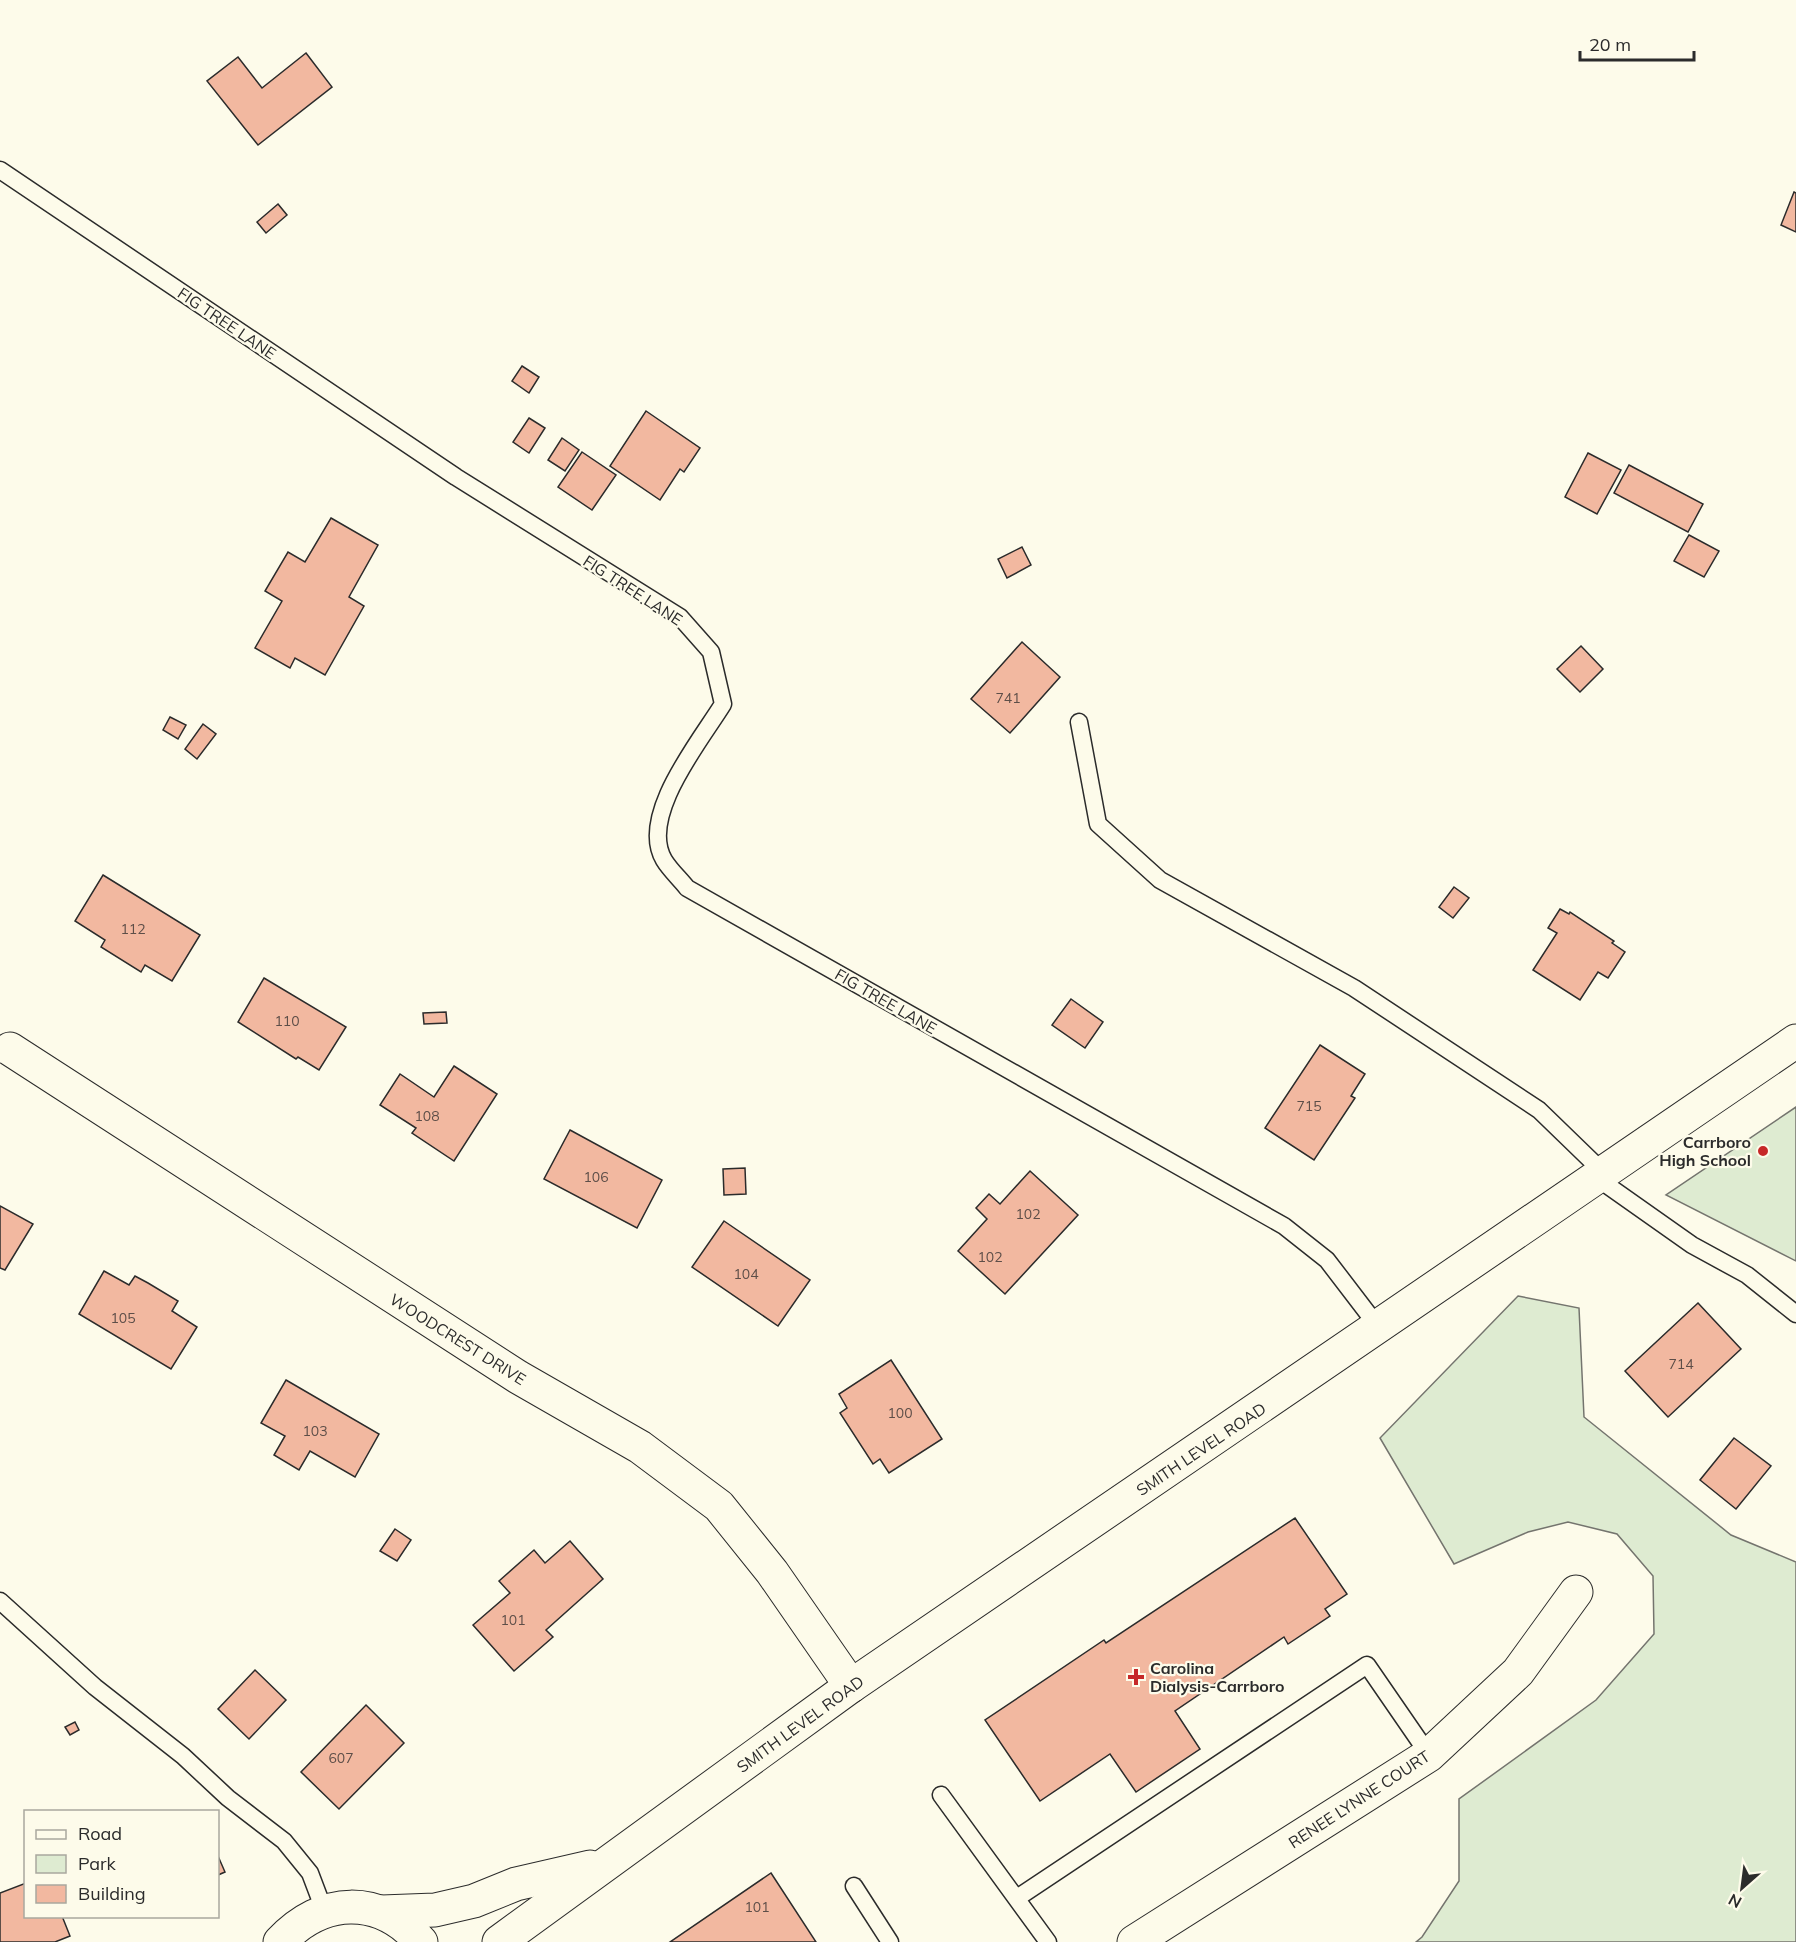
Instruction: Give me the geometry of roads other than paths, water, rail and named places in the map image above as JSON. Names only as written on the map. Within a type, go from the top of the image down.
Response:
[{"type":"main road","name":"SMITH LEVEL ROAD","points":[[499,1942],[851,1686],[1379,1328],[1796,1041]]},
{"type":"main road","name":"WOODCREST DRIVE","points":[[10,1049],[508,1371],[640,1447],[719,1506],[772,1572],[851,1686]]},
{"type":"main road","name":"RENEE LYNNE COURT","points":[[1134,1942],[1430,1755],[1518,1672],[1576,1592]]},
{"type":"main road","name":"SMITH LEVEL ROAD","points":[[382,1912],[435,1910],[474,1901],[516,1884],[610,1862]]},
{"type":"main road","points":[[280,1942],[297,1924],[324,1910],[353,1906],[382,1912],[408,1927],[421,1942]]},
{"type":"lane","name":"FIG TREE LANE","points":[[0,170],[456,477],[680,617],[711,652],[723,704],[669,790],[657,826],[663,859],[687,888],[1284,1226],[1327,1260],[1379,1328]]},
{"type":"lane","points":[[1079,722],[1098,824],[1160,880],[1354,988],[1539,1110],[1601,1176],[1692,1245],[1747,1275],[1796,1314]]},
{"type":"lane","points":[[0,1602],[95,1687],[183,1756],[228,1798],[284,1842],[310,1873],[324,1910]]},
{"type":"lane","points":[[1017,1898],[1367,1665],[1430,1755]]},
{"type":"lane","points":[[941,1795],[1047,1942]]},
{"type":"lane","points":[[854,1886],[890,1942]]},
{"type":"place","name":"Carrboro High School","points":[[1763,1151]]},
{"type":"place","name":"Carolina Dialysis-Carrboro","points":[[1136,1677]]}]
